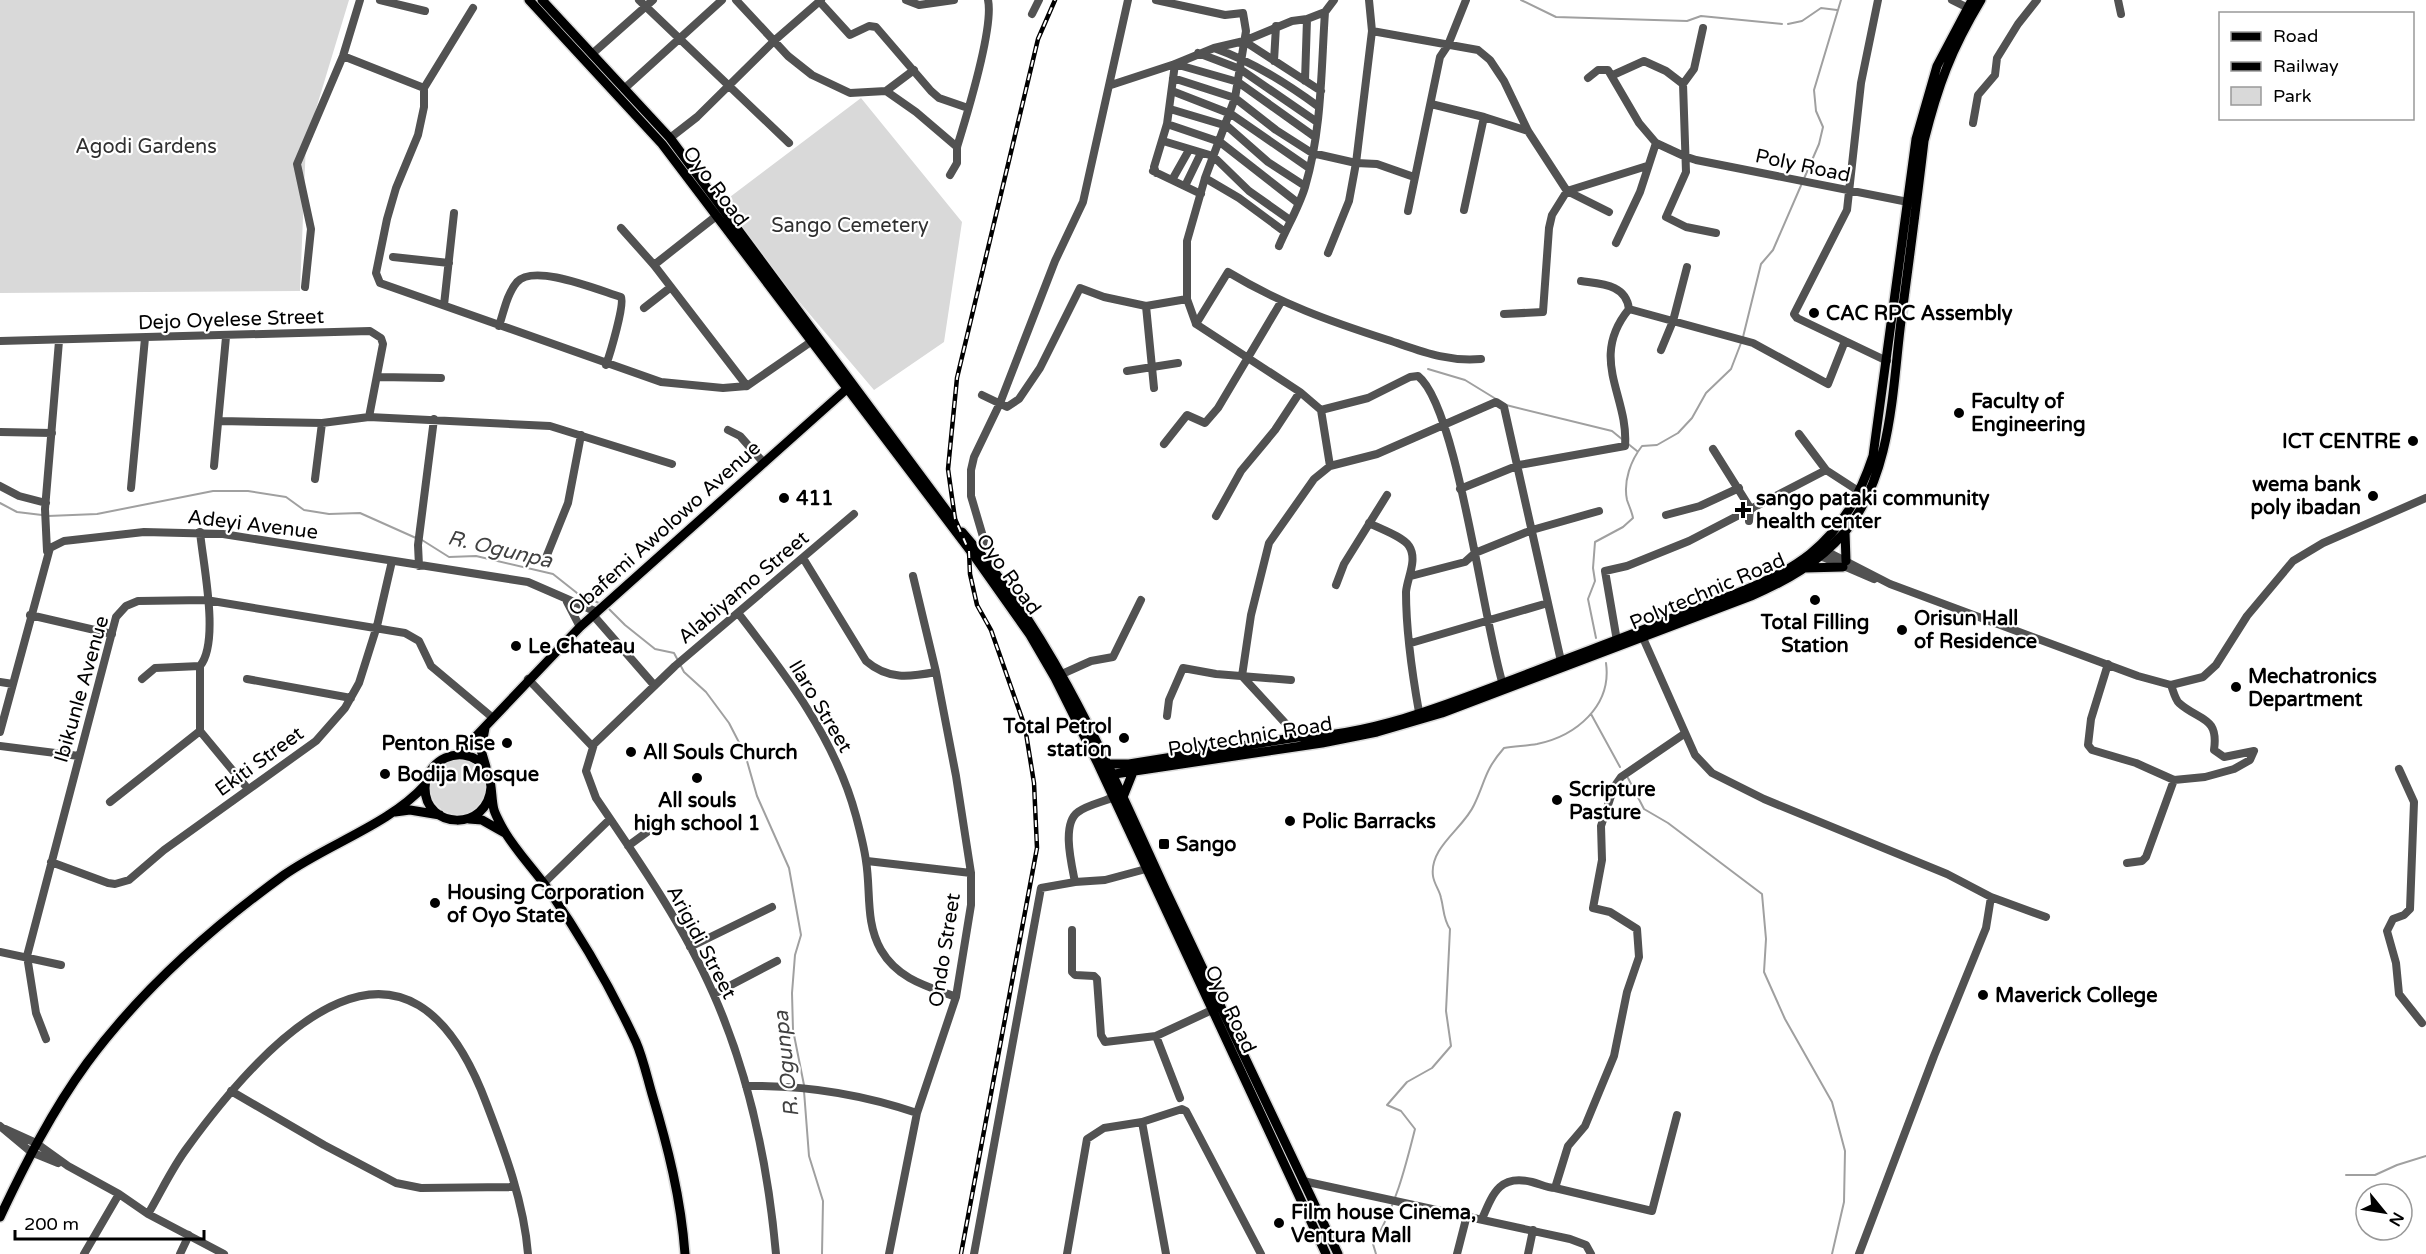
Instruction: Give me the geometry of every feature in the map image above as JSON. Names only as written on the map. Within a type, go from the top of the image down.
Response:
[{"type":"main road","name":"Oyo Road","points":[[529,0],[662,144],[810,343],[850,386]]},
{"type":"main road","name":"Polytechnic Road","points":[[1103,775],[1133,772],[1298,737],[1335,733],[1419,712],[1504,686],[1629,639],[1751,586],[1819,552],[1845,532],[1864,494],[1884,444],[1895,330],[1913,203],[1916,139],[1928,90],[1947,43],[1971,6],[1981,0]]},
{"type":"main road","name":"Oyo Road","points":[[548,2],[592,54],[670,138],[818,336],[850,386],[957,526],[1039,650],[1103,764],[1114,775],[1118,797],[1146,869],[1212,1010],[1224,1025],[1338,1254]]},
{"type":"main road","name":"Polytechnic Road","points":[[1103,764],[1197,758],[1377,732],[1442,713],[1561,661],[1617,641],[1643,638],[1751,596],[1805,568],[1864,494],[1887,361],[1895,330]]},
{"type":"main road","name":"Obafemi Awolowo Avenue","points":[[459,754],[580,627],[850,386]]},
{"type":"main road","points":[[1805,568],[1845,564],[1845,532]]},
{"type":"main road","name":"Oyo Road","points":[[976,553],[1027,617],[1062,674],[1103,764],[1103,775],[1118,797],[1224,1025],[1326,1254]]},
{"type":"main road","points":[[489,722],[481,750],[489,776],[494,813],[505,833],[544,883],[608,983],[637,1045],[671,1164],[685,1254]]},
{"type":"main road","points":[[0,1217],[36,1143],[87,1063],[189,950],[253,898],[299,865],[414,797],[425,785],[430,770],[436,763],[459,754],[481,763],[489,776]]},
{"type":"main road","points":[[1118,797],[1133,772]]},
{"type":"main road","points":[[425,785],[429,802],[440,815]]},
{"type":"main road","points":[[468,819],[483,809],[489,799],[491,787]]},
{"type":"main road","points":[[392,812],[410,810],[440,815],[449,819],[482,820],[505,833]]},
{"type":"street","points":[[305,287],[311,229],[297,164],[343,56],[360,0]]},
{"type":"street","points":[[380,0],[425,11]]},
{"type":"street","points":[[639,0],[789,143]]},
{"type":"street","points":[[592,54],[653,0]]},
{"type":"street","points":[[625,88],[722,0]]},
{"type":"street","points":[[736,0],[793,60],[820,80],[858,94],[886,91],[914,70]]},
{"type":"street","points":[[906,0],[918,2],[954,0]]},
{"type":"street","points":[[950,175],[957,163],[957,147],[985,40],[988,0]]},
{"type":"street","points":[[1032,14],[1039,0]]},
{"type":"street","points":[[976,553],[984,540],[971,496],[971,470],[980,441],[1000,403],[1054,261],[1078,215],[1111,85],[1128,0]]},
{"type":"street","points":[[1156,0],[1186,4],[1225,15],[1243,13],[1244,41],[1235,98],[1227,126],[1205,178],[1187,241],[1187,299],[1196,324],[1300,392],[1321,410],[1330,466]]},
{"type":"street","points":[[1111,85],[1175,64],[1198,53],[1244,41],[1276,26],[1307,19],[1325,12],[1334,0]]},
{"type":"street","points":[[1328,253],[1349,201],[1356,163],[1372,31],[1369,0]]},
{"type":"street","points":[[1408,211],[1440,57],[1448,45],[1466,0]]},
{"type":"street","points":[[1878,0],[1861,83],[1850,192],[1843,221],[1795,316],[1887,361]]},
{"type":"street","points":[[1952,0],[1971,6]]},
{"type":"street","points":[[1973,123],[1978,95],[1995,75],[1997,58],[2018,24],[2037,0]]},
{"type":"street","points":[[2118,0],[2121,14]]},
{"type":"street","points":[[670,138],[729,87],[775,40],[820,1],[850,35],[869,26],[876,27],[939,98],[968,108]]},
{"type":"street","points":[[473,8],[424,88],[424,107],[418,135],[396,188],[376,273],[380,283],[606,365],[661,382],[723,388],[747,386],[818,336]]},
{"type":"street","points":[[1279,246],[1305,186],[1316,137],[1325,12]]},
{"type":"street","points":[[1305,81],[1307,19]]},
{"type":"street","points":[[1274,61],[1276,26]]},
{"type":"street","points":[[1703,28],[1694,69],[1683,84],[1686,172],[1666,217],[1686,227],[1716,233]]},
{"type":"street","points":[[1372,31],[1478,50],[1487,56],[1504,81],[1528,131],[1567,191],[1609,212]]},
{"type":"street","points":[[1244,41],[1321,91]]},
{"type":"street","points":[[1214,48],[1241,58],[1284,82],[1319,107]]},
{"type":"street","points":[[1198,53],[1240,69],[1317,122]]},
{"type":"street","points":[[343,56],[424,88]]},
{"type":"street","points":[[1614,75],[1644,61],[1666,71],[1683,84]]},
{"type":"street","points":[[1175,64],[1170,109],[1154,172],[1201,194]]},
{"type":"street","points":[[1175,64],[1238,82],[1316,137]]},
{"type":"street","points":[[1588,78],[1603,69],[1614,75],[1639,123],[1656,143],[1647,165],[1644,183],[1616,243]]},
{"type":"street","points":[[1173,78],[1235,98],[1312,153],[1356,163],[1377,164],[1414,177]]},
{"type":"street","points":[[886,91],[957,147]]},
{"type":"street","points":[[1172,91],[1231,114],[1309,168]]},
{"type":"street","points":[[1431,104],[1528,131]]},
{"type":"street","points":[[1170,109],[1227,126],[1268,162],[1305,186]]},
{"type":"street","points":[[1464,210],[1484,117]]},
{"type":"street","points":[[1167,124],[1220,142],[1299,203]]},
{"type":"street","points":[[1163,141],[1213,156],[1249,191],[1290,220]]},
{"type":"street","name":"Poly Road","points":[[1656,143],[1696,160],[1913,203]]},
{"type":"street","points":[[1172,180],[1189,150]]},
{"type":"street","points":[[1185,186],[1202,153]]},
{"type":"street","points":[[1504,314],[1543,312],[1549,228],[1552,215],[1567,191],[1647,165]]},
{"type":"street","points":[[1205,178],[1239,198],[1285,232]]},
{"type":"street","points":[[444,305],[454,213]]},
{"type":"street","points":[[654,265],[716,217]]},
{"type":"street","points":[[621,228],[654,265],[747,386]]},
{"type":"street","points":[[393,257],[449,263]]},
{"type":"street","points":[[1661,350],[1673,321],[1687,267]]},
{"type":"street","points":[[1196,324],[1227,272],[1306,313],[1452,360],[1481,358]]},
{"type":"street","points":[[499,326],[508,296],[518,281],[537,274],[621,297],[623,304],[616,321],[614,347],[606,365]]},
{"type":"street","points":[[1581,281],[1618,289],[1629,309]]},
{"type":"street","points":[[644,308],[670,287]]},
{"type":"street","points":[[982,395],[1007,407],[1019,399],[1040,368],[1080,288],[1104,297],[1146,306],[1187,299]]},
{"type":"street","points":[[1164,444],[1187,415],[1205,423],[1218,408],[1281,302]]},
{"type":"street","points":[[1146,306],[1154,388]]},
{"type":"street","points":[[1629,309],[1753,344],[1828,384],[1845,341]]},
{"type":"street","points":[[1460,489],[1519,465],[1625,446],[1619,393],[1611,376],[1609,359],[1616,331],[1629,309]]},
{"type":"street","name":"Dejo Oyelese Street","points":[[0,341],[226,337],[370,331],[381,338],[383,344],[369,417]]},
{"type":"street","points":[[214,466],[226,337]]},
{"type":"street","points":[[131,488],[145,338]]},
{"type":"street","points":[[46,562],[45,506],[59,341]]},
{"type":"street","points":[[1127,371],[1178,363]]},
{"type":"street","points":[[1321,410],[1368,398],[1410,377],[1418,376],[1426,384],[1444,425],[1504,686]]},
{"type":"street","points":[[378,377],[441,378]]},
{"type":"street","points":[[1216,516],[1241,471],[1275,430],[1300,392]]},
{"type":"street","points":[[1242,676],[1251,615],[1269,543],[1303,493],[1330,466],[1377,454],[1500,402],[1504,407],[1519,465],[1561,661]]},
{"type":"street","points":[[219,421],[322,423],[369,417],[550,426],[672,464]]},
{"type":"street","points":[[419,566],[418,545],[434,419]]},
{"type":"street","points":[[315,479],[322,423]]},
{"type":"street","points":[[728,430],[740,436],[764,463]]},
{"type":"street","points":[[0,432],[52,433]]},
{"type":"street","points":[[1799,434],[1826,470],[1864,494]]},
{"type":"street","points":[[545,560],[568,503],[581,435]]},
{"type":"street","points":[[1713,449],[1739,488],[1749,508],[1749,521]]},
{"type":"street","points":[[1617,641],[1605,571],[1626,566],[1689,541],[1826,470]]},
{"type":"street","points":[[0,486],[45,506]]},
{"type":"street","points":[[1666,515],[1700,506],[1739,488]]},
{"type":"street","points":[[1336,585],[1344,564],[1387,495]]},
{"type":"street","points":[[1819,552],[1884,582],[2171,685],[2203,677],[2216,664],[2247,616],[2293,561],[2323,543],[2426,498]]},
{"type":"street","points":[[1411,576],[1465,562],[1475,553],[1532,530],[1599,511]]},
{"type":"street","name":"Alabiyamo Street","points":[[654,685],[854,514]]},
{"type":"street","points":[[1369,523],[1408,545],[1412,552],[1411,576],[1406,592],[1419,712]]},
{"type":"street","name":"Adeyi Avenue","points":[[0,732],[50,548],[64,541],[144,532],[200,532],[247,537],[528,582],[566,600],[600,609]]},
{"type":"street","points":[[200,532],[208,646],[206,658],[200,666],[200,731],[248,789]]},
{"type":"street","points":[[803,558],[866,661],[877,671],[907,678],[936,672]]},
{"type":"street","name":"Ekiti Street","points":[[51,861],[108,883],[122,883],[316,741],[351,698],[367,664],[393,561]]},
{"type":"street","name":"Ondo Street","points":[[889,1254],[917,1113],[956,997],[971,905],[971,873],[936,672],[914,576]]},
{"type":"street","name":"Ibikunle Avenue","points":[[46,1039],[36,1013],[27,956],[111,634],[116,617],[126,606],[138,601],[206,600],[377,627],[413,636],[419,641],[431,666],[489,722]]},
{"type":"street","points":[[566,600],[580,627]]},
{"type":"street","points":[[1062,674],[1096,659],[1113,657],[1141,600]]},
{"type":"street","points":[[1411,643],[1548,603]]},
{"type":"street","points":[[528,679],[592,747],[654,685],[600,609]]},
{"type":"street","name":"Ilaro Street","points":[[738,613],[792,683],[818,725],[856,814],[867,861],[869,911],[880,948],[898,972],[912,981],[956,997]]},
{"type":"street","points":[[30,615],[111,634]]},
{"type":"street","points":[[1643,638],[1684,734],[1698,760],[1712,773],[1764,799],[1947,874],[1991,897],[2046,916]]},
{"type":"street","points":[[2108,664],[2091,719],[2088,745],[2092,750],[2136,763],[2174,780],[2205,777],[2234,769],[2250,760],[2254,751],[2224,757],[2214,750],[2214,730],[2207,721],[2178,702],[2171,685]]},
{"type":"street","points":[[142,679],[155,668],[200,666]]},
{"type":"street","points":[[1167,716],[1169,700],[1183,668],[1292,680]]},
{"type":"street","points":[[1242,676],[1298,737]]},
{"type":"street","points":[[247,679],[351,698]]},
{"type":"street","points":[[0,682],[13,684]]},
{"type":"street","points":[[110,802],[200,731]]},
{"type":"street","points":[[1555,1188],[1568,1146],[1585,1126],[1614,1056],[1627,992],[1639,957],[1637,929],[1610,912],[1593,908],[1600,877],[1601,826],[1607,804],[1621,777],[1684,734]]},
{"type":"street","points":[[0,746],[79,756]]},
{"type":"street","name":"Arigidi Street","points":[[592,747],[586,771],[590,787],[690,947],[714,994],[746,1086],[763,1164],[776,1254]]},
{"type":"street","points":[[2400,769],[2414,802],[2410,909],[2404,915],[2393,919],[2387,931],[2396,963],[2399,994],[2422,1023]]},
{"type":"street","points":[[2127,863],[2142,861],[2146,857],[2174,780]]},
{"type":"street","points":[[1075,882],[1068,843],[1074,815],[1080,810],[1118,797]]},
{"type":"street","points":[[544,883],[610,819]]},
{"type":"street","points":[[628,846],[654,827]]},
{"type":"street","points":[[867,861],[971,873]]},
{"type":"street","points":[[974,1254],[1041,888],[1105,880],[1146,869]]},
{"type":"street","points":[[1859,1254],[1934,1056],[1986,928],[1991,897]]},
{"type":"street","points":[[690,947],[772,907]]},
{"type":"street","points":[[1072,930],[1072,972],[1075,975],[1094,976],[1097,979],[1102,1040],[1116,1043],[1156,1036],[1212,1010]]},
{"type":"street","points":[[0,952],[61,965]]},
{"type":"street","points":[[714,994],[777,961]]},
{"type":"street","points":[[148,1214],[186,1149],[231,1091],[271,1048],[315,1013],[357,997],[380,992],[403,998],[422,1007],[453,1034],[465,1053],[484,1094],[515,1187],[528,1254]]},
{"type":"street","points":[[1156,1036],[1180,1098]]},
{"type":"street","points":[[746,1086],[814,1089],[880,1101],[917,1113]]},
{"type":"street","points":[[231,1091],[396,1183],[421,1188],[515,1187]]},
{"type":"street","points":[[1067,1254],[1086,1138],[1104,1128],[1142,1122],[1182,1109],[1186,1111],[1261,1254]]},
{"type":"street","points":[[1482,1219],[1494,1191],[1502,1183],[1519,1180],[1652,1210],[1677,1115]]},
{"type":"street","points":[[1142,1122],[1166,1254]]},
{"type":"street","points":[[2,1127],[36,1143],[68,1166],[119,1194],[148,1214],[224,1254]]},
{"type":"street","points":[[2,1127],[31,1152],[68,1166]]},
{"type":"street","points":[[1303,1181],[1399,1200],[1570,1239],[1586,1245],[1591,1254]]},
{"type":"street","points":[[84,1254],[119,1194]]},
{"type":"street","points":[[1457,1254],[1467,1215]]},
{"type":"street","points":[[1528,1254],[1533,1230]]},
{"type":"street","points":[[180,1254],[189,1235]]},
{"type":"green space","name":"Agodi Gardens","points":[[0,0],[349,0],[306,142],[300,291],[0,293]]},
{"type":"green space","name":"Sango Cemetery","points":[[861,98],[962,222],[944,342],[874,390],[718,206]]},
{"type":"green space","points":[[453,759],[463,759],[478,767],[484,776],[486,787],[484,798],[478,807],[463,815],[453,815],[442,810],[435,803],[430,792],[430,782],[435,771],[442,764]]},
{"type":"waterway","points":[[1521,0],[1556,17],[1687,21],[1701,16],[1782,24]]},
{"type":"waterway","points":[[1743,337],[1761,264],[1773,250],[1819,144],[1823,127],[1816,111],[1814,90],[1841,0]]},
{"type":"waterway","points":[[1788,24],[1802,21],[1821,8],[1837,10]]},
{"type":"waterway","points":[[1596,638],[1588,599],[1595,581],[1593,568],[1595,542],[1623,527],[1633,518],[1627,500],[1626,486],[1634,458],[1642,446],[1657,445],[1678,433],[1692,418],[1706,393],[1731,369],[1741,343]]},
{"type":"waterway","points":[[1428,369],[1465,380],[1496,399]]},
{"type":"waterway","points":[[1506,405],[1612,431],[1623,440]]},
{"type":"waterway","points":[[1627,443],[1637,451]]},
{"type":"waterway","name":"R. Ogunpa","points":[[48,516],[97,514],[213,491],[248,491],[286,497],[304,510],[329,514],[360,513],[416,538]]},
{"type":"waterway","name":"R. Ogunpa","points":[[0,503],[17,512],[42,515]]},
{"type":"waterway","name":"R. Ogunpa","points":[[422,540],[449,557],[476,556],[553,574],[577,593],[601,604]]},
{"type":"waterway","name":"R. Ogunpa","points":[[606,606],[655,649],[674,653],[684,672],[706,692],[729,723],[745,754],[757,796],[789,868],[801,935],[795,955],[792,993],[793,1030],[804,1085]]},
{"type":"waterway","points":[[1376,1254],[1373,1244],[1393,1202],[1415,1129],[1401,1111],[1387,1105],[1407,1082],[1432,1068],[1451,1046],[1446,1011],[1450,929],[1433,876],[1436,856],[1469,813],[1489,770],[1504,748],[1551,740],[1578,726],[1588,717],[1603,693],[1606,663]]},
{"type":"waterway","points":[[1591,714],[1620,767]]},
{"type":"waterway","points":[[1628,778],[1644,809],[1668,823],[1762,894],[1766,939],[1764,972],[1785,1019],[1832,1102],[1845,1151],[1844,1202],[1832,1254]]},
{"type":"waterway","name":"R. Ogunpa","points":[[804,1091],[809,1156],[823,1201],[822,1254]]},
{"type":"waterway","points":[[2346,1175],[2375,1175],[2426,1156]]},
{"type":"railway","points":[[961,1254],[1037,848],[1034,783],[1025,727],[991,630],[977,605],[970,574],[969,551],[955,519],[948,469],[957,378],[1038,39],[1055,0]]},
{"type":"place","name":"CAC RPC Assembly","points":[[1814,313]]},
{"type":"place","name":"Faculty of Engineering","points":[[1959,413]]},
{"type":"place","name":"ICT CENTRE","points":[[2413,441]]},
{"type":"place","name":"wema bank poly ibadan","points":[[2373,496]]},
{"type":"place","name":"411","points":[[784,498]]},
{"type":"place","name":"sango pataki community health center","points":[[1743,510]]},
{"type":"place","name":"Total Filling Station","points":[[1815,600]]},
{"type":"place","name":"Orisun Hall of Residence","points":[[1902,630]]},
{"type":"place","name":"Le Chateau","points":[[516,646]]},
{"type":"place","name":"Mechatronics Department","points":[[2236,687]]},
{"type":"place","name":"Total Petrol station","points":[[1124,738]]},
{"type":"place","name":"Penton Rise","points":[[507,743]]},
{"type":"place","name":"All Souls Church","points":[[631,752]]},
{"type":"place","name":"Bodija Mosque","points":[[385,774]]},
{"type":"place","name":"All souls high school 1","points":[[697,778]]},
{"type":"place","name":"Scripture Pasture","points":[[1557,800]]},
{"type":"place","name":"Polic Barracks","points":[[1290,821]]},
{"type":"place","name":"Sango","points":[[1164,844]]},
{"type":"place","name":"Housing Corporation of Oyo State","points":[[435,903]]},
{"type":"place","name":"Maverick College","points":[[1983,995]]},
{"type":"place","name":"Film house Cinema, Ventura Mall","points":[[1279,1223]]}]
